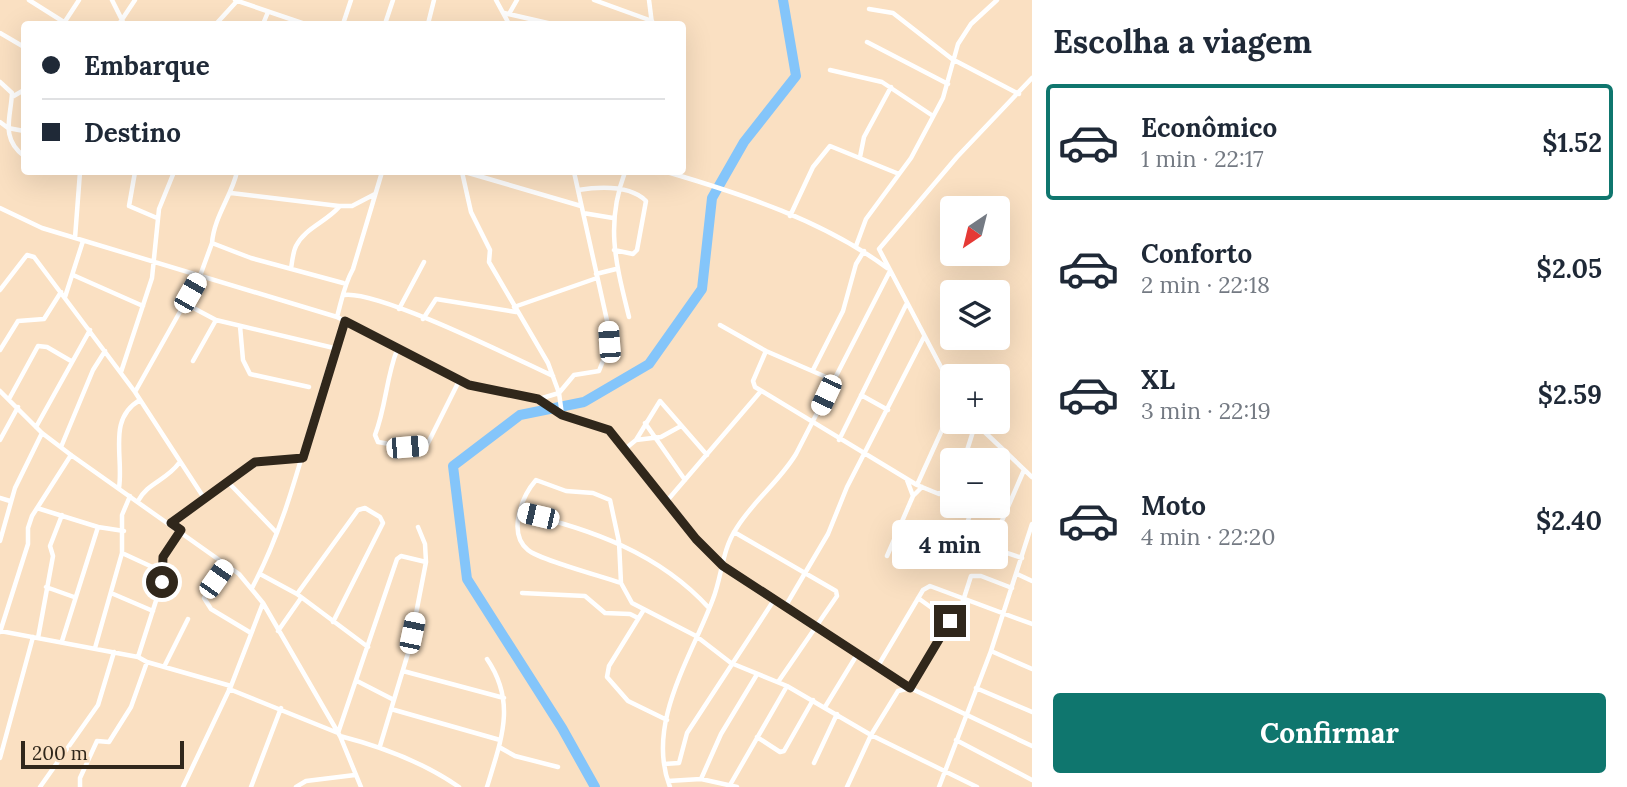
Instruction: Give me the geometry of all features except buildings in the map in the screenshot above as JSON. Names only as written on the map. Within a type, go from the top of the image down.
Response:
[{"type":"street","points":[[29,0],[61,21]]},
{"type":"street","points":[[68,21],[79,0]]},
{"type":"street","points":[[112,0],[121,21]]},
{"type":"street","points":[[123,21],[135,0]]},
{"type":"street","points":[[218,21],[236,0],[296,21]]},
{"type":"street","points":[[345,21],[351,0]]},
{"type":"street","points":[[386,21],[393,0]]},
{"type":"street","points":[[429,21],[434,0]]},
{"type":"street","points":[[496,0],[506,13],[508,21]]},
{"type":"street","points":[[506,13],[517,0]]},
{"type":"street","points":[[594,0],[647,21]]},
{"type":"street","points":[[649,0],[652,21]]},
{"type":"street","points":[[856,246],[872,209],[899,174],[933,116],[948,84],[952,59],[965,32],[997,0]]},
{"type":"street","points":[[869,9],[892,13],[952,59],[1019,94]]},
{"type":"street","points":[[264,21],[268,12]]},
{"type":"street","points":[[506,13],[539,21]]},
{"type":"street","points":[[0,33],[21,45]]},
{"type":"street","points":[[867,42],[948,84]]},
{"type":"street","points":[[830,69],[882,82],[933,116]]},
{"type":"street","points":[[940,366],[906,305],[879,249],[880,244],[1032,78]]},
{"type":"street","points":[[0,82],[9,88],[12,97],[6,117],[15,148],[21,153]]},
{"type":"street","points":[[882,82],[886,93]]},
{"type":"street","points":[[860,158],[859,150],[891,87]]},
{"type":"street","points":[[12,97],[21,94]]},
{"type":"street","points":[[0,122],[8,128],[21,130]]},
{"type":"street","points":[[790,216],[813,167],[828,147],[899,174]]},
{"type":"street","points":[[851,154],[859,150]]},
{"type":"street","points":[[75,238],[80,175]]},
{"type":"street","points":[[134,175],[129,206],[157,218]]},
{"type":"street","points":[[121,373],[155,263],[153,251],[157,218],[173,175]]},
{"type":"street","points":[[135,392],[200,276],[212,243],[215,222],[231,193],[236,175]]},
{"type":"street","points":[[337,317],[344,295],[344,284],[353,270],[382,175]]},
{"type":"street","points":[[464,175],[471,212],[489,246],[489,262],[554,376],[562,415]]},
{"type":"street","points":[[473,175],[581,206]]},
{"type":"street","points":[[538,399],[559,393],[573,375],[594,373],[603,366],[608,333],[575,175]]},
{"type":"street","points":[[624,175],[618,189],[613,218],[614,250],[616,269],[629,317]]},
{"type":"street","points":[[678,175],[790,216],[856,246],[890,271]]},
{"type":"street","points":[[578,190],[618,189],[638,195],[646,204],[635,252],[614,250]]},
{"type":"street","points":[[231,193],[340,206],[352,206],[375,194]]},
{"type":"street","points":[[291,269],[296,245],[340,206]]},
{"type":"street","points":[[0,208],[6,213],[83,241],[337,317],[459,381],[479,388],[538,399],[562,415],[606,428],[723,566],[910,688],[1032,746]]},
{"type":"street","points":[[0,219],[6,213]]},
{"type":"street","points":[[583,213],[613,218]]},
{"type":"street","points":[[0,350],[18,321],[44,319],[63,295],[73,275],[83,241]]},
{"type":"street","points":[[212,243],[344,284]]},
{"type":"street","points":[[813,370],[843,311],[856,264],[864,251]]},
{"type":"street","points":[[0,290],[29,254],[135,392],[204,498]]},
{"type":"street","points":[[399,309],[424,262]]},
{"type":"street","points":[[514,307],[616,269]]},
{"type":"street","points":[[737,787],[701,779],[669,784],[664,764],[667,720],[677,679],[709,608],[734,532],[752,506],[788,468],[890,271]]},
{"type":"street","points":[[73,275],[143,306]]},
{"type":"street","points":[[344,295],[357,293],[399,309],[554,376]]},
{"type":"street","points":[[423,319],[436,299],[517,313]]},
{"type":"street","points":[[184,303],[216,320],[334,348]]},
{"type":"street","points":[[839,440],[906,305]]},
{"type":"street","points":[[193,361],[216,320]]},
{"type":"street","points":[[252,588],[260,574],[303,458],[334,348],[345,321]]},
{"type":"street","points":[[720,325],[766,351],[833,380]]},
{"type":"street","points":[[240,326],[243,360],[250,374],[309,387]]},
{"type":"street","points":[[36,427],[90,330]]},
{"type":"street","points":[[785,607],[866,455],[924,337]]},
{"type":"street","points":[[9,399],[38,346],[47,347],[71,362]]},
{"type":"street","points":[[397,350],[387,375],[380,421],[375,435],[378,442],[407,447],[427,445],[459,381]]},
{"type":"street","points":[[61,447],[93,370],[105,351]]},
{"type":"street","points":[[766,351],[752,383],[761,391],[919,486],[940,493]]},
{"type":"street","points":[[0,391],[42,433],[181,530],[226,564],[252,588],[339,734],[361,787]]},
{"type":"street","points":[[666,502],[761,391]]},
{"type":"street","points":[[862,395],[888,410]]},
{"type":"street","points":[[120,488],[119,423],[129,406],[140,400]]},
{"type":"street","points":[[625,449],[636,440],[645,423],[656,413],[660,401],[707,455]]},
{"type":"street","points":[[0,440],[18,407]]},
{"type":"street","points":[[645,423],[685,480]]},
{"type":"street","points":[[636,440],[667,435],[681,426]]},
{"type":"street","points":[[0,541],[10,501],[42,433]]},
{"type":"street","points":[[887,556],[941,434]]},
{"type":"street","points":[[986,434],[1001,448]]},
{"type":"street","points":[[71,455],[37,508],[28,528],[28,544],[0,631],[138,657],[146,662],[230,688],[339,734],[380,746],[433,770],[459,787]]},
{"type":"street","points":[[1010,457],[1032,477]]},
{"type":"street","points":[[171,523],[255,462],[303,458]]},
{"type":"street","points":[[138,501],[145,489],[169,476],[179,463]]},
{"type":"street","points":[[991,546],[1024,470]]},
{"type":"street","points":[[907,479],[913,496]]},
{"type":"street","points":[[621,583],[530,552],[520,541],[517,523],[519,512],[536,480],[566,491],[606,497],[612,504],[619,542],[621,583],[632,603],[642,611],[696,636],[731,663],[755,676],[787,686],[871,735],[976,787]]},
{"type":"street","points":[[227,481],[276,532]]},
{"type":"street","points":[[95,648],[122,554],[122,515],[130,496]]},
{"type":"street","points":[[0,498],[10,501]]},
{"type":"street","points":[[37,508],[99,527],[124,531]]},
{"type":"street","points":[[278,631],[358,510],[365,508],[380,517],[383,523],[333,622]]},
{"type":"street","points":[[519,512],[566,522],[619,542],[680,581],[709,608]]},
{"type":"street","points":[[0,758],[35,637],[52,556],[50,546],[62,515]]},
{"type":"street","points":[[969,518],[962,538],[1023,558]]},
{"type":"street","points":[[939,787],[991,651],[1032,524]]},
{"type":"street","points":[[62,641],[74,597],[99,527]]},
{"type":"street","points":[[380,746],[403,671],[426,562],[425,544],[418,527]]},
{"type":"street","points":[[138,657],[162,582],[166,551],[181,530]]},
{"type":"street","points":[[734,532],[836,591],[837,596],[778,682]]},
{"type":"street","points":[[122,554],[162,571]]},
{"type":"street","points":[[339,734],[397,559],[401,556],[426,562]]},
{"type":"street","points":[[226,564],[204,598],[211,609],[251,633]]},
{"type":"street","points":[[260,574],[299,596],[368,647]]},
{"type":"street","points":[[1017,574],[1032,581]]},
{"type":"street","points":[[847,787],[871,735],[898,691],[910,688],[963,601],[969,581],[974,575],[1012,588]]},
{"type":"street","points":[[878,666],[918,598],[930,586],[963,601],[1003,612],[1032,625]]},
{"type":"street","points":[[46,587],[74,597]]},
{"type":"street","points":[[111,593],[153,611]]},
{"type":"street","points":[[522,593],[584,596],[605,613],[638,618]]},
{"type":"street","points":[[918,598],[950,621]]},
{"type":"street","points":[[664,764],[679,763],[687,733],[774,600]]},
{"type":"street","points":[[183,787],[230,688],[263,603]]},
{"type":"street","points":[[642,611],[610,666],[607,677],[628,701],[667,720]]},
{"type":"street","points":[[164,667],[188,619]]},
{"type":"street","points":[[991,651],[1032,669]]},
{"type":"street","points":[[40,787],[98,705],[114,652]]},
{"type":"street","points":[[825,707],[858,653]]},
{"type":"street","points":[[487,659],[502,684],[504,698],[499,747],[487,787]]},
{"type":"street","points":[[80,787],[78,782],[97,741],[109,741],[131,707],[146,662]]},
{"type":"street","points":[[403,671],[504,698]]},
{"type":"street","points":[[701,779],[720,734],[755,676]]},
{"type":"street","points":[[894,678],[898,691]]},
{"type":"street","points":[[357,681],[394,701]]},
{"type":"street","points":[[730,785],[787,686]]},
{"type":"street","points":[[976,688],[1032,712]]},
{"type":"street","points":[[757,737],[780,752],[784,751],[813,700]]},
{"type":"street","points":[[251,787],[281,708]]},
{"type":"street","points":[[391,709],[500,740]]},
{"type":"street","points":[[814,763],[837,714]]},
{"type":"street","points":[[956,740],[1032,780]]},
{"type":"street","points":[[499,747],[515,756],[558,767]]},
{"type":"street","points":[[296,787],[306,781],[355,775]]},
{"type":"waterway","points":[[595,787],[562,728],[467,579],[453,466],[520,415],[584,402],[649,364],[702,289],[712,198],[744,142],[796,76],[783,0]]},
{"type":"route","points":[[162,582],[163,557],[181,530],[171,523],[255,462],[272,458],[303,458],[334,348],[345,321],[459,381],[479,388],[538,399],[571,419],[609,430],[696,539],[723,566],[910,688],[950,621]]}]
